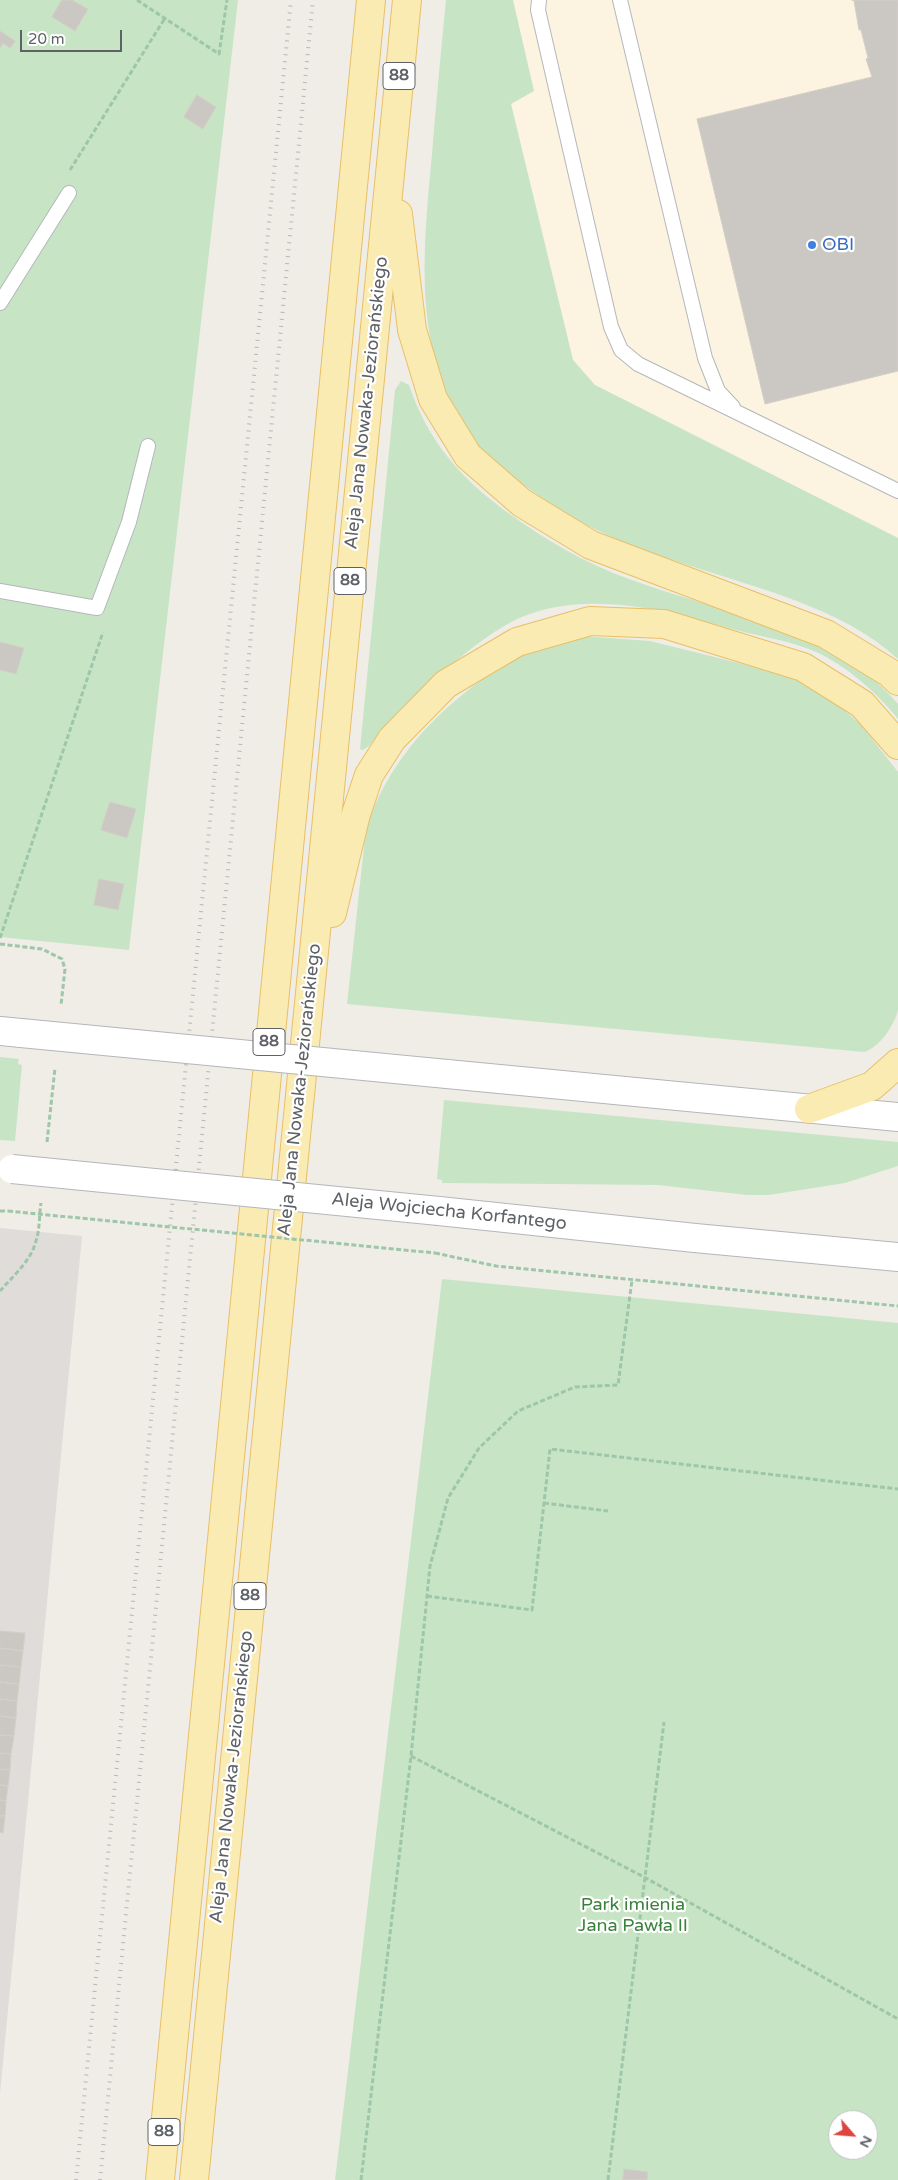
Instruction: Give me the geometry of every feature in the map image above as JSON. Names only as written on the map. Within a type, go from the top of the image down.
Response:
[{"type":"main road","name":"Aleja Jana Nowaka-Jeziorańskiego","points":[[160,2180],[371,0]]},
{"type":"main road","name":"Aleja Jana Nowaka-Jeziorańskiego","points":[[194,2180],[406,0]]},
{"type":"main road","points":[[392,151],[403,269],[412,330],[433,399],[468,456],[522,503],[591,545],[826,634],[890,673],[898,682]]},
{"type":"main road","points":[[308,1012],[356,814],[370,775],[392,739],[446,684],[517,642],[590,621],[664,624],[803,668],[862,704],[898,745]]},
{"type":"main road","points":[[10,1032],[898,1117]]},
{"type":"main road","points":[[809,1109],[872,1086],[898,1063]]},
{"type":"main road","name":"Aleja Wojciecha Korfantego","points":[[6,1169],[898,1257]]},
{"type":"lane","points":[[539,0],[538,10],[615,340],[621,350],[638,364],[898,491]]},
{"type":"lane","points":[[620,0],[705,358],[712,378],[726,401],[759,423]]},
{"type":"lane","points":[[0,303],[69,193]]},
{"type":"lane","points":[[0,591],[96,608],[129,522],[148,446]]},
{"type":"path","points":[[137,0],[219,54],[227,0]]},
{"type":"path","points":[[69,193],[65,178],[165,18]]},
{"type":"path","points":[[0,938],[107,622],[96,608]]},
{"type":"path","points":[[0,944],[42,948],[62,959],[65,969],[61,1008]]},
{"type":"path","points":[[47,1143],[55,1066]]},
{"type":"path","points":[[0,1291],[24,1265],[33,1250],[37,1240],[41,1201]]},
{"type":"path","points":[[0,1211],[435,1253],[496,1266],[898,1306]]},
{"type":"path","points":[[361,2180],[411,1756],[430,1566],[448,1498],[479,1448],[518,1411],[575,1387],[618,1385],[632,1280]]},
{"type":"path","points":[[427,1596],[532,1610],[550,1449],[898,1489]]},
{"type":"path","points":[[544,1503],[608,1511]]},
{"type":"path","points":[[608,2180],[664,1722]]},
{"type":"path","points":[[411,1756],[644,1877],[898,2019]]},
{"type":"shaded area","points":[[513,0],[898,0],[898,538],[595,385],[573,360],[511,103],[534,90]]},
{"type":"shaded area","points":[[0,1228],[82,1236],[0,2094]]},
{"type":"green space","points":[[0,0],[238,0],[129,950],[0,937]]},
{"type":"green space","points":[[446,0],[513,0],[534,91],[511,104],[573,360],[595,385],[898,538],[898,659],[875,641],[822,611],[763,589],[652,553],[589,526],[570,516],[531,490],[491,458],[473,440],[453,408],[439,374],[430,339],[426,302],[426,228]]},
{"type":"green space","points":[[401,381],[409,385],[426,424],[447,457],[475,486],[521,522],[566,550],[613,573],[782,630],[840,656],[865,672],[898,704],[898,719],[871,690],[850,672],[828,658],[807,648],[654,610],[599,604],[571,605],[544,610],[517,619],[488,636],[423,687],[400,709],[369,746],[363,750],[360,749],[395,390]]},
{"type":"green space","points":[[581,636],[650,641],[771,671],[795,679],[840,706],[862,726],[898,772],[898,1010],[890,1029],[876,1046],[864,1052],[347,1004],[366,828],[374,807],[395,767],[422,733],[438,717],[472,687],[494,671],[533,648]]},
{"type":"green space","points":[[0,1057],[19,1059],[18,1064],[22,1065],[15,1141],[0,1140]]},
{"type":"green space","points":[[444,1100],[898,1142],[898,1166],[845,1183],[769,1195],[747,1195],[658,1185],[442,1183],[442,1180],[437,1179]]},
{"type":"green space","name":"Park imienia Jana Pawła II","points":[[442,1279],[898,1323],[898,2180],[335,2180]]},
{"type":"building","points":[[62,0],[72,0],[88,9],[75,31],[52,17]]},
{"type":"building","name":"OBI","points":[[852,0],[898,0],[898,371],[765,404],[697,119],[872,77],[866,59],[868,58],[861,30],[859,30],[854,1]]},
{"type":"building","points":[[0,31],[15,41],[10,48],[3,43],[0,48]]},
{"type":"building","points":[[197,95],[216,107],[203,129],[184,117]]},
{"type":"building","points":[[0,642],[24,648],[16,674],[0,670]]},
{"type":"building","points":[[110,802],[136,809],[127,838],[101,830]]},
{"type":"building","points":[[99,879],[124,884],[118,910],[94,905]]},
{"type":"building","points":[[0,1631],[25,1633],[23,1651],[0,1648]]},
{"type":"building","points":[[0,1648],[23,1651],[21,1667],[0,1665]]},
{"type":"building","points":[[0,1665],[21,1667],[19,1684],[0,1682]]},
{"type":"building","points":[[0,1682],[19,1684],[17,1701],[0,1699]]},
{"type":"building","points":[[0,1699],[17,1701],[16,1718],[0,1716]]},
{"type":"building","points":[[0,1716],[16,1718],[14,1736],[0,1735]]},
{"type":"building","points":[[0,1735],[14,1736],[11,1754],[0,1753]]},
{"type":"building","points":[[0,1753],[11,1754],[10,1770],[0,1769]]},
{"type":"building","points":[[0,1769],[10,1770],[8,1786],[0,1785]]},
{"type":"building","points":[[0,1785],[8,1786],[6,1801],[0,1800]]},
{"type":"building","points":[[0,1800],[6,1801],[5,1816],[0,1816]]},
{"type":"building","points":[[0,1816],[5,1816],[3,1833],[0,1832]]},
{"type":"building","points":[[624,2169],[648,2172],[647,2180],[623,2180]]},
{"type":"railway","points":[[76,2180],[291,0]]},
{"type":"railway","points":[[100,2180],[313,0]]},
{"type":"place","name":"OBI","points":[[812,245]]}]
